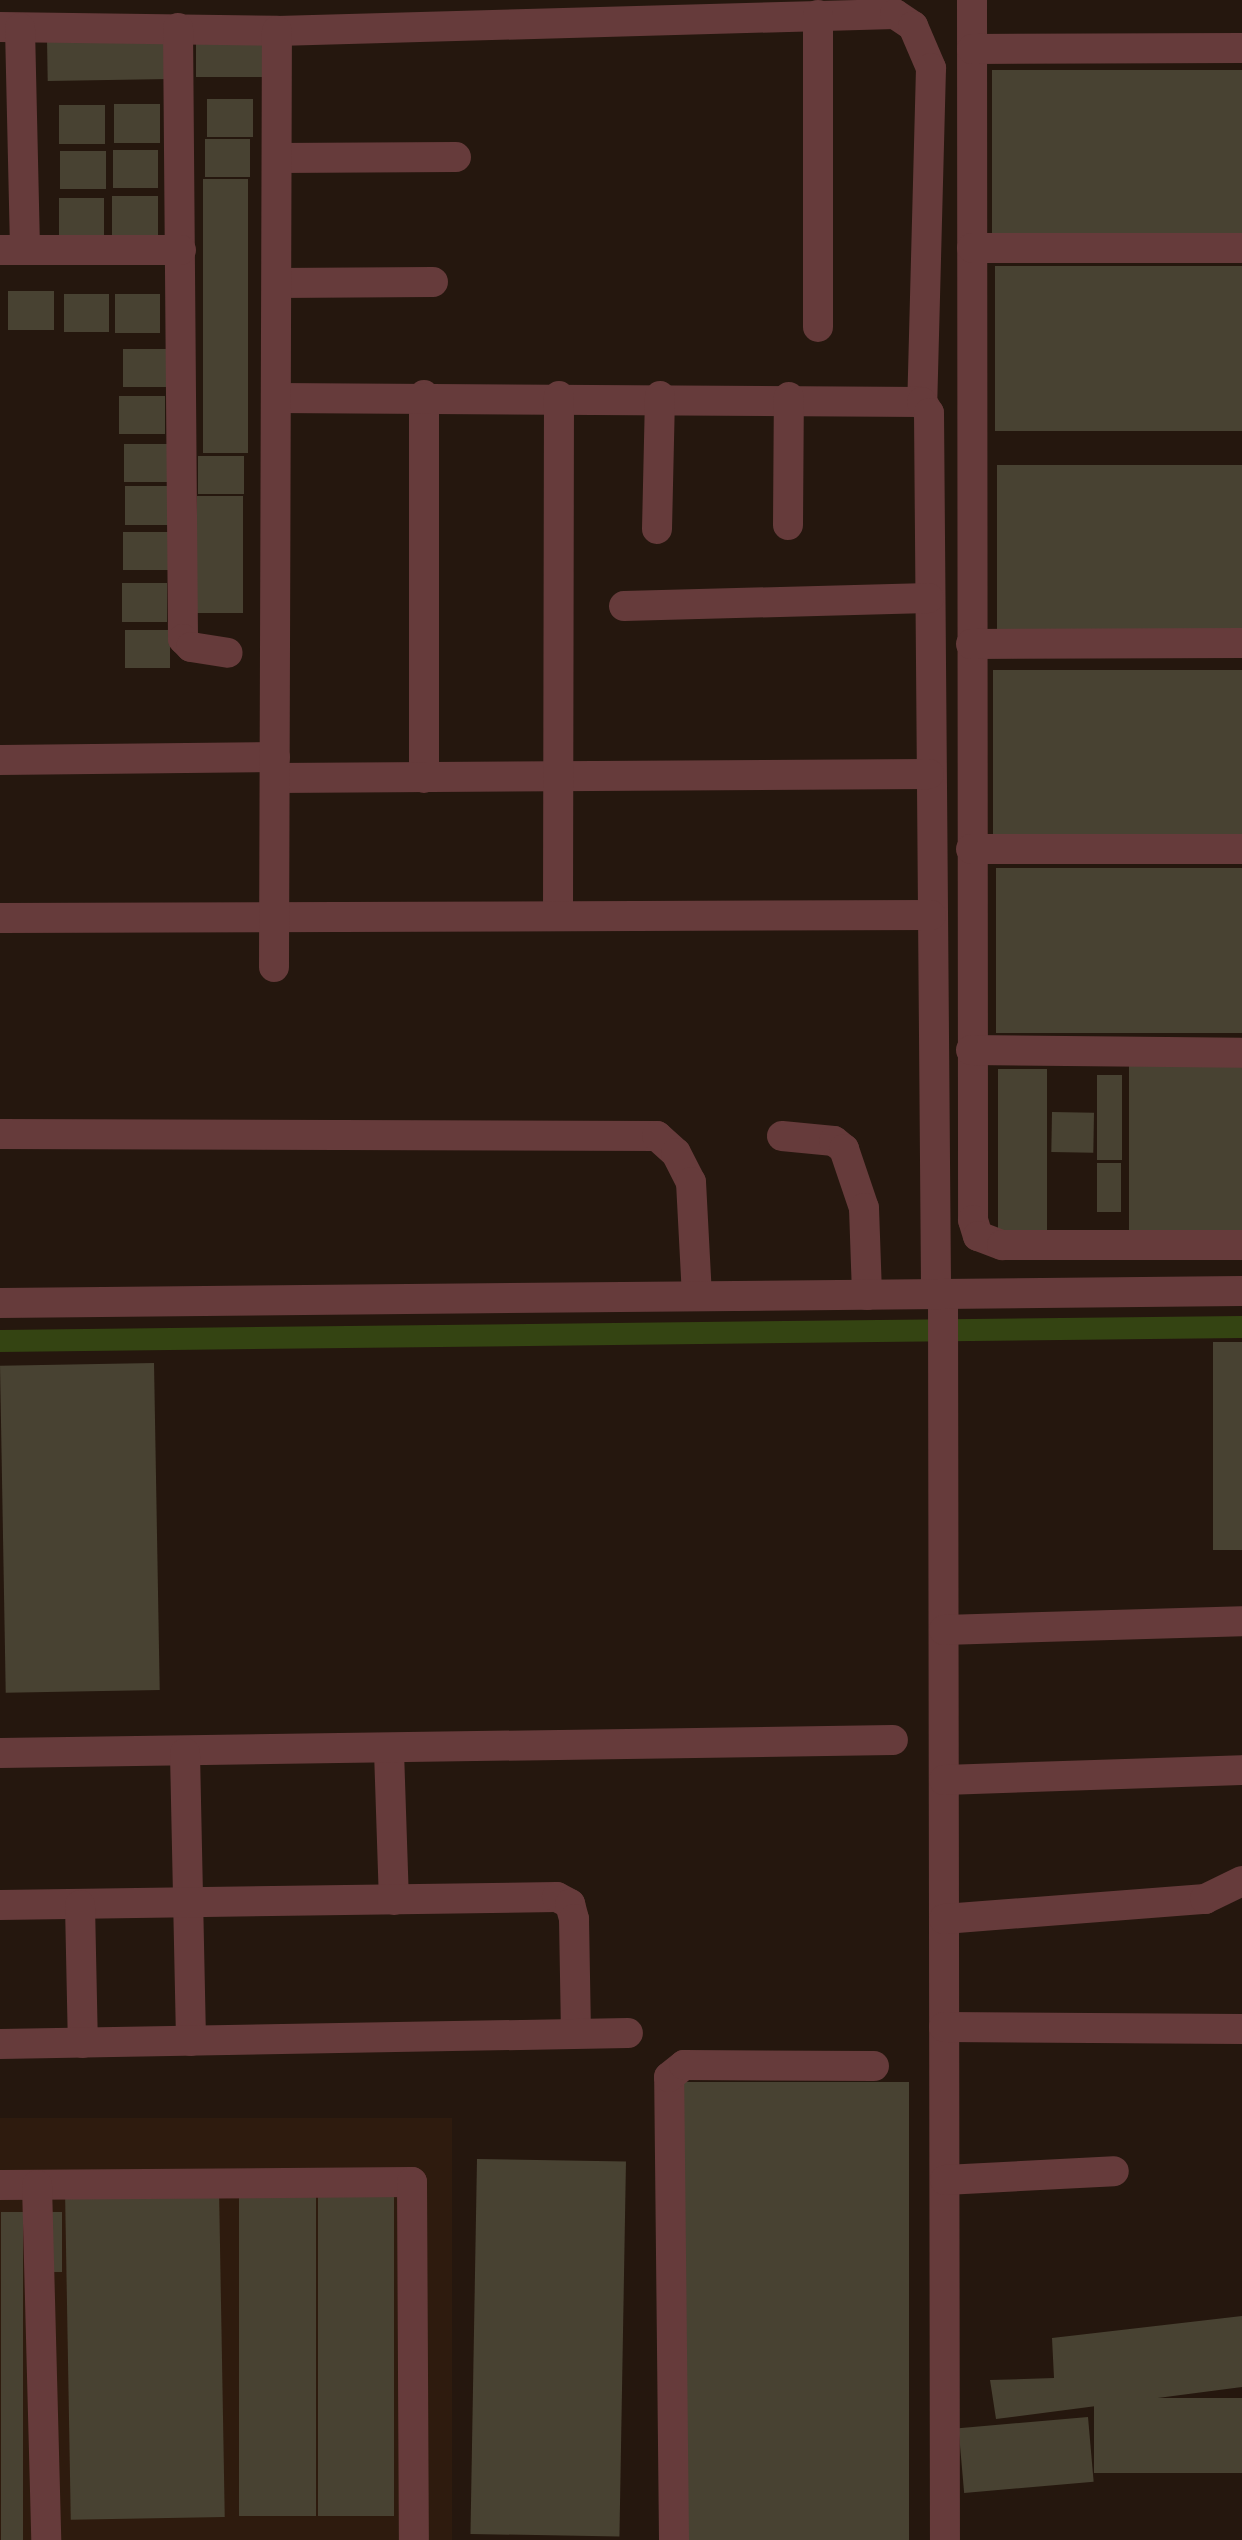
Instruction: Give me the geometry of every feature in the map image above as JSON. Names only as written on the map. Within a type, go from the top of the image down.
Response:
[{"type":"street","points":[[972,0],[971,1050],[978,1236],[1002,1245],[1242,1245]]},
{"type":"street","points":[[181,250],[13,250],[10,28],[277,31],[895,14],[924,44],[932,124],[922,402],[930,413],[931,915],[942,1308],[945,2540]]},
{"type":"street","points":[[818,15],[818,327]]},
{"type":"street","points":[[178,28],[183,639],[190,648],[228,653]]},
{"type":"street","points":[[274,967],[277,31]]},
{"type":"street","points":[[972,49],[1242,48]]},
{"type":"street","points":[[278,158],[456,157]]},
{"type":"street","points":[[972,248],[1242,248]]},
{"type":"street","points":[[277,283],[433,282]]},
{"type":"street","points":[[424,395],[424,778]]},
{"type":"street","points":[[558,914],[559,396]]},
{"type":"street","points":[[276,398],[660,396],[922,402]]},
{"type":"street","points":[[657,529],[660,396]]},
{"type":"street","points":[[788,525],[789,397]]},
{"type":"street","points":[[624,606],[930,598]]},
{"type":"street","points":[[971,644],[1242,643]]},
{"type":"street","points":[[0,760],[275,768],[424,778],[930,774]]},
{"type":"street","points":[[971,849],[1242,849]]},
{"type":"street","points":[[0,918],[275,914],[931,915]]},
{"type":"street","points":[[971,1050],[1242,1053]]},
{"type":"street","points":[[0,1134],[657,1136],[676,1153],[691,1182],[696,1296]]},
{"type":"street","points":[[782,1136],[834,1142],[844,1150],[864,1208],[867,1294]]},
{"type":"street","points":[[0,1304],[867,1294],[942,1308],[1242,1291]]},
{"type":"street","points":[[944,1630],[1242,1622]]},
{"type":"street","points":[[0,1753],[389,1752],[892,1740]]},
{"type":"street","points":[[389,1752],[394,1900]]},
{"type":"street","points":[[185,1753],[190,2041]]},
{"type":"street","points":[[944,1780],[1242,1770]]},
{"type":"street","points":[[944,1919],[1205,1899],[1242,1881]]},
{"type":"street","points":[[0,1906],[548,1896],[570,1904],[576,2034]]},
{"type":"street","points":[[80,1905],[83,2042]]},
{"type":"street","points":[[944,2028],[1242,2029]]},
{"type":"street","points":[[0,2044],[628,2034]]},
{"type":"street","points":[[674,2540],[669,2077],[684,2065],[874,2066]]},
{"type":"street","points":[[945,2180],[1114,2171]]},
{"type":"street","points":[[0,2186],[412,2182],[414,2540]]},
{"type":"street","points":[[37,2185],[46,2540]]},
{"type":"shaded area","points":[[0,2118],[452,2118],[452,2540],[0,2540]]},
{"type":"building","points":[[169,38],[170,79],[48,81],[47,40]]},
{"type":"building","points":[[196,43],[267,43],[267,77],[196,77]]},
{"type":"building","points":[[992,70],[1242,70],[1242,235],[992,235]]},
{"type":"building","points":[[207,99],[253,99],[253,137],[207,137]]},
{"type":"building","points":[[114,104],[160,104],[160,143],[114,143]]},
{"type":"building","points":[[59,105],[105,105],[105,144],[59,144]]},
{"type":"building","points":[[205,139],[250,139],[250,177],[205,177]]},
{"type":"building","points":[[113,150],[158,150],[158,188],[113,188]]},
{"type":"building","points":[[60,151],[106,151],[106,189],[60,189]]},
{"type":"building","points":[[203,179],[248,179],[248,453],[203,453]]},
{"type":"building","points":[[112,196],[158,196],[158,235],[112,235]]},
{"type":"building","points":[[59,198],[104,198],[104,236],[59,236]]},
{"type":"building","points":[[995,266],[1242,266],[1242,431],[995,431]]},
{"type":"building","points":[[8,291],[54,291],[54,330],[8,330]]},
{"type":"building","points":[[64,294],[109,294],[109,332],[64,332]]},
{"type":"building","points":[[115,294],[160,294],[160,333],[115,333]]},
{"type":"building","points":[[123,349],[168,349],[168,387],[123,387]]},
{"type":"building","points":[[119,396],[165,396],[165,434],[119,434]]},
{"type":"building","points":[[124,444],[169,444],[169,482],[124,482]]},
{"type":"building","points":[[198,456],[244,456],[244,494],[198,494]]},
{"type":"building","points":[[997,465],[1242,465],[1242,630],[997,630]]},
{"type":"building","points":[[125,486],[170,486],[170,525],[125,525]]},
{"type":"building","points":[[197,496],[243,496],[243,613],[197,613]]},
{"type":"building","points":[[123,532],[168,532],[168,570],[123,570]]},
{"type":"building","points":[[122,583],[167,583],[167,622],[122,622]]},
{"type":"building","points":[[125,630],[170,630],[170,668],[125,668]]},
{"type":"building","points":[[993,670],[1242,670],[1242,835],[993,835]]},
{"type":"building","points":[[996,868],[1242,868],[1242,1033],[996,1033]]},
{"type":"building","points":[[1129,1066],[1242,1066],[1242,1232],[1129,1232]]},
{"type":"building","points":[[998,1069],[1047,1069],[1047,1235],[998,1235]]},
{"type":"building","points":[[1097,1075],[1122,1075],[1122,1160],[1097,1160]]},
{"type":"building","points":[[1052,1112],[1094,1113],[1093,1153],[1051,1152]]},
{"type":"building","points":[[1097,1163],[1121,1163],[1121,1212],[1097,1212]]},
{"type":"building","points":[[1213,1342],[1242,1342],[1242,1550],[1213,1550]]},
{"type":"building","points":[[154,1363],[160,1690],[6,1693],[0,1366]]},
{"type":"building","points":[[678,2082],[909,2082],[909,2540],[678,2540]]},
{"type":"building","points":[[477,2159],[626,2162],[619,2537],[470,2534]]},
{"type":"building","points":[[239,2187],[316,2187],[316,2516],[239,2516]]},
{"type":"building","points":[[318,2187],[394,2187],[394,2516],[318,2516]]},
{"type":"building","points":[[219,2188],[225,2517],[71,2520],[65,2191]]},
{"type":"building","points":[[1,2212],[23,2212],[23,2540],[1,2540]]},
{"type":"building","points":[[26,2212],[62,2212],[62,2272],[26,2272]]},
{"type":"building","points":[[1242,2316],[1242,2387],[996,2419],[990,2380],[1054,2378],[1052,2338]]},
{"type":"building","points":[[1094,2398],[1242,2398],[1242,2473],[1094,2473]]},
{"type":"building","points":[[1088,2417],[1094,2482],[964,2493],[958,2428]]},
{"type":"waterway","points":[[0,1341],[1242,1327]]}]
